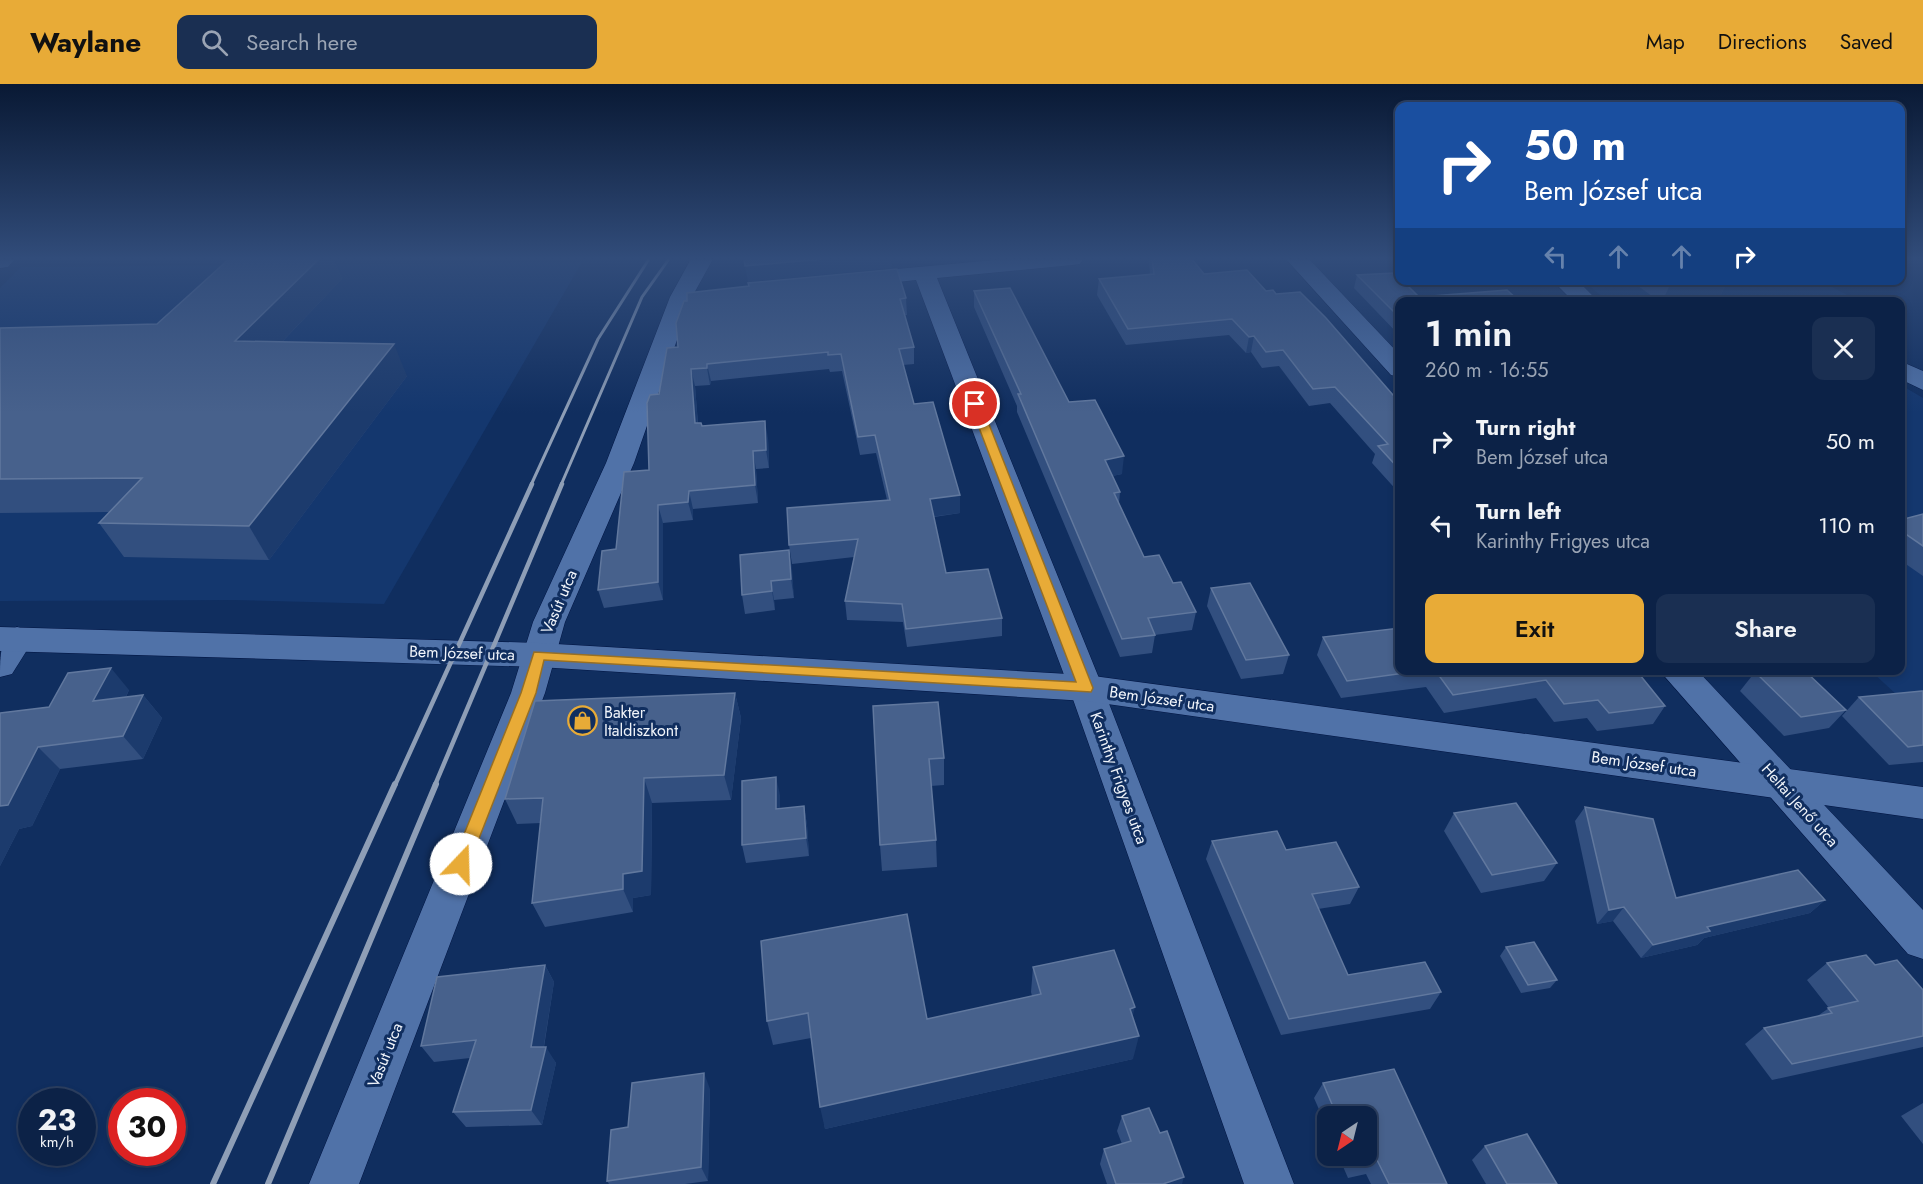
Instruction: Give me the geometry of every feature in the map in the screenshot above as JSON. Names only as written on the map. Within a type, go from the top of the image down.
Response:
[{"type":"street","name":"Vasút utca","points":[[334,1184],[528,693],[549,622],[687,310]]},
{"type":"street","name":"Karinthy Frigyes utca","points":[[939,310],[1086,688],[1269,1184]]},
{"type":"street","points":[[1345,310],[1395,365]]},
{"type":"street","points":[[1905,371],[1923,382]]},
{"type":"street","name":"Bem József utca","points":[[6,648],[539,655],[1086,688],[1923,803]]},
{"type":"street","name":"Heltai Jenő utca","points":[[1681,675],[1923,940]]},
{"type":"shaded area","points":[[0,310],[554,310],[384,604],[234,600],[0,601]]},
{"type":"shaded area","points":[[1905,387],[1923,398],[1923,719],[1875,675],[1905,675]]},
{"type":"building","points":[[172,310],[266,310],[235,341],[394,344],[249,526],[99,523],[142,478],[0,479],[0,328],[157,324]]},
{"type":"building","points":[[681,310],[903,310],[914,347],[899,349],[914,404],[933,402],[960,495],[930,499],[946,573],[988,569],[1002,618],[906,629],[902,604],[845,601],[858,539],[789,545],[787,508],[890,500],[875,435],[858,437],[841,354],[828,355],[828,352],[707,364],[707,368],[691,369],[695,423],[701,423],[702,426],[765,421],[766,450],[753,451],[755,485],[689,491],[688,502],[658,505],[658,582],[598,590],[602,551],[616,549],[624,472],[649,470],[647,403],[650,395],[659,394],[667,348],[678,347],[676,323]]},
{"type":"building","points":[[983,310],[1022,310],[1069,402],[1095,400],[1124,456],[1105,460],[1120,492],[1114,493],[1144,557],[1159,555],[1173,583],[1181,582],[1196,612],[1148,618],[1155,635],[1122,639],[1018,394],[1021,394]]},
{"type":"building","points":[[1117,310],[1318,310],[1395,397],[1395,465],[1378,446],[1388,444],[1335,387],[1313,389],[1283,350],[1266,352],[1254,336],[1249,337],[1232,319],[1128,329]]},
{"type":"building","points":[[1923,514],[1923,546],[1905,533],[1905,519]]},
{"type":"building","points":[[789,550],[791,579],[771,581],[772,591],[742,595],[740,555]]},
{"type":"building","points":[[1250,583],[1289,655],[1246,660],[1211,588]]},
{"type":"building","points":[[1395,629],[1395,674],[1347,681],[1323,637]]},
{"type":"building","points":[[111,668],[93,701],[143,695],[123,736],[38,747],[8,805],[0,806],[0,713],[49,707],[68,673]]},
{"type":"building","points":[[1439,675],[1640,675],[1665,706],[1609,713],[1598,700],[1564,704],[1546,680],[1453,695]]},
{"type":"building","points":[[1758,675],[1809,675],[1846,710],[1801,717]]},
{"type":"building","points":[[1923,691],[1923,745],[1908,747],[1859,697]]},
{"type":"building","points":[[735,693],[724,775],[644,778],[642,871],[623,874],[623,889],[532,903],[543,798],[505,799],[535,701]]},
{"type":"building","points":[[938,702],[944,758],[929,759],[936,840],[880,845],[873,706]]},
{"type":"building","points":[[776,777],[776,809],[804,806],[806,838],[742,845],[742,781]]},
{"type":"building","points":[[1516,803],[1557,863],[1492,875],[1454,813]]},
{"type":"building","points":[[1585,807],[1653,819],[1676,898],[1798,870],[1825,900],[1707,927],[1710,931],[1653,945],[1624,907],[1609,910]]},
{"type":"building","points":[[1277,831],[1286,850],[1336,842],[1359,887],[1312,894],[1348,975],[1425,962],[1441,992],[1289,1019],[1212,841]]},
{"type":"building","points":[[907,914],[927,1019],[1041,994],[1033,967],[1114,950],[1135,1007],[1130,1009],[1139,1036],[820,1107],[808,1013],[767,1021],[761,941]]},
{"type":"building","points":[[1534,942],[1557,980],[1528,985],[1506,947]]},
{"type":"building","points":[[1866,955],[1875,965],[1897,960],[1923,990],[1923,1036],[1792,1064],[1764,1028],[1832,1013],[1828,1008],[1858,1001],[1827,963]]},
{"type":"building","points":[[545,965],[531,1047],[546,1047],[531,1110],[453,1112],[476,1040],[421,1046],[437,977]]},
{"type":"building","points":[[1394,1069],[1447,1184],[1389,1184],[1377,1160],[1377,1106],[1333,1106],[1323,1083]]},
{"type":"building","points":[[704,1073],[701,1167],[607,1181],[611,1130],[628,1127],[632,1083]]},
{"type":"building","points":[[1149,1108],[1160,1133],[1167,1131],[1184,1177],[1163,1184],[1116,1184],[1104,1149],[1131,1141],[1122,1116]]},
{"type":"building","points":[[1527,1134],[1557,1184],[1507,1184],[1485,1146]]},
{"type":"railway","points":[[531,485],[598,339],[616,310]]},
{"type":"railway","points":[[561,485],[636,310]]},
{"type":"railway","points":[[395,785],[532,484]]},
{"type":"railway","points":[[435,785],[562,484]]},
{"type":"railway","points":[[213,1184],[395,784]]},
{"type":"railway","points":[[268,1184],[436,784]]},
{"type":"place","name":"Bakter Italdiszkont","points":[[583,721]]},
{"type":"route","points":[[461,864],[528,693],[539,655],[1086,688],[975,404]]}]
